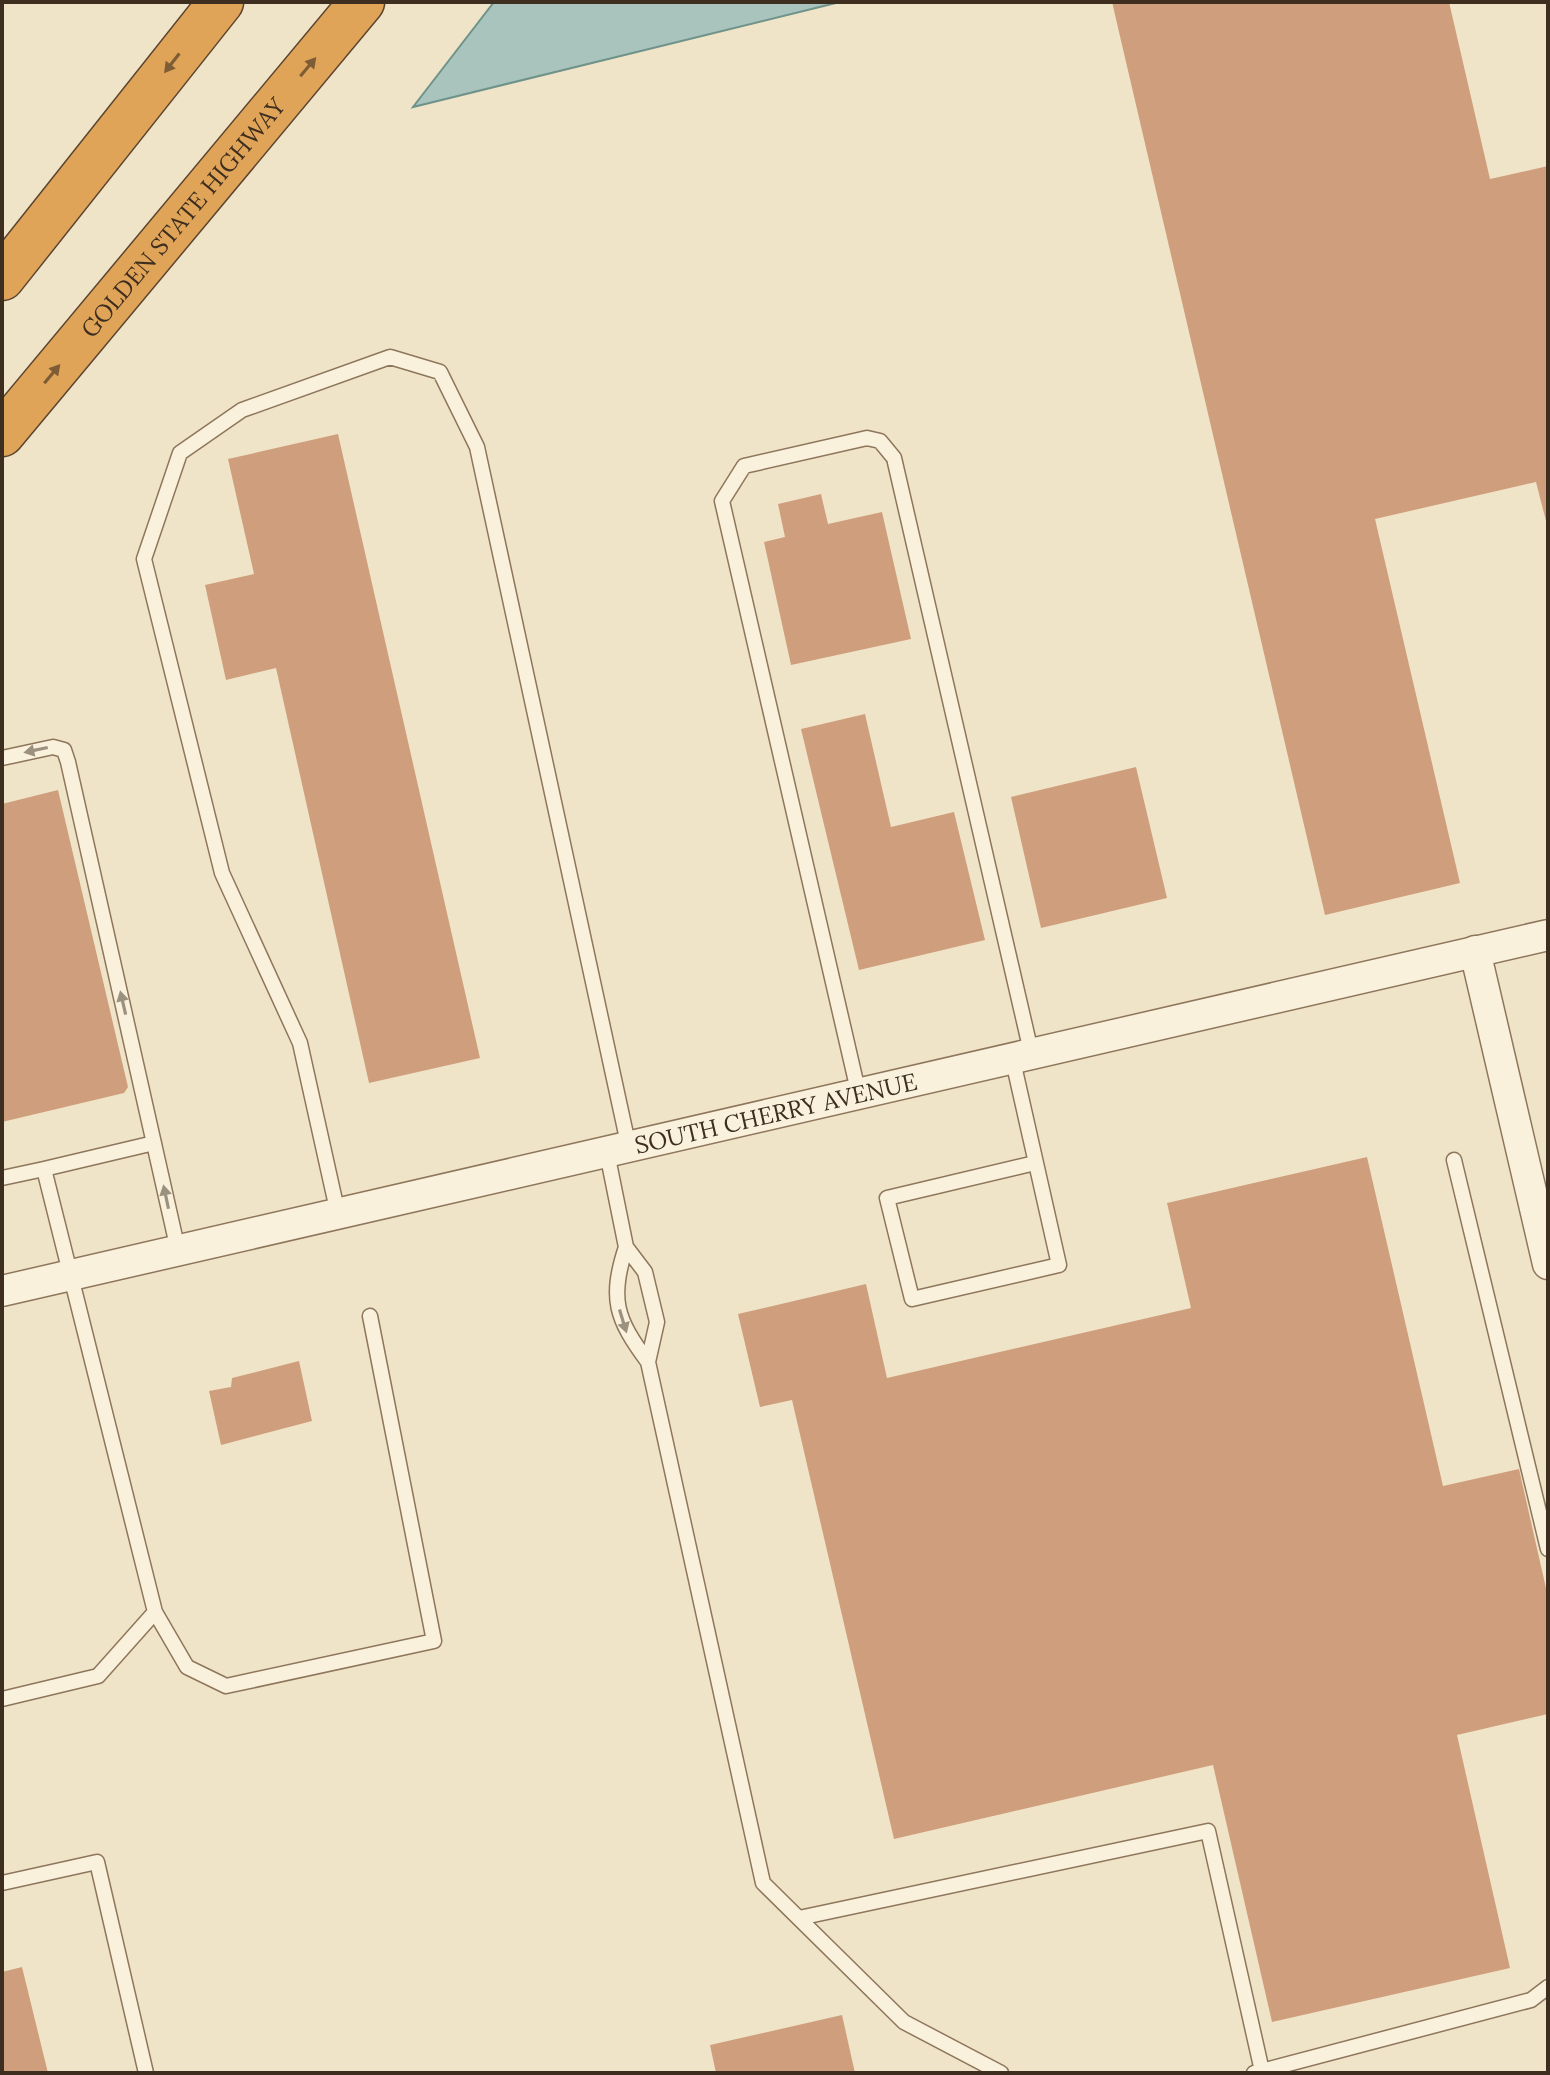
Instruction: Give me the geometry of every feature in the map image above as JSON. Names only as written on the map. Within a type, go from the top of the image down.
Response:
[{"type":"highway","points":[[2,278],[221,2]]},
{"type":"highway","name":"GOLDEN STATE HIGHWAY","points":[[2,434],[362,2]]},
{"type":"street","name":"SOUTH CHERRY AVENUE","points":[[2,1291],[1548,935]]},
{"type":"street","points":[[1475,951],[1548,1264]]},
{"type":"lane","points":[[338,1214],[300,1043],[222,873],[144,559],[180,453],[242,410],[390,357],[440,372],[477,447],[618,1150],[626,1247],[615,1281],[623,1329],[648,1362],[763,1883],[904,2022],[1001,2073]]},
{"type":"lane","points":[[859,1095],[722,501],[744,466],[867,438],[880,441],[894,458],[1022,1058],[1035,1163],[1059,1265],[912,1299],[887,1198],[1035,1163]]},
{"type":"lane","points":[[2,758],[53,747],[64,750],[178,1250]]},
{"type":"lane","points":[[2,1178],[154,1143]]},
{"type":"lane","points":[[1454,1160],[1548,1549]]},
{"type":"lane","points":[[44,1169],[68,1276],[155,1612],[187,1667],[226,1686],[434,1641],[370,1316]]},
{"type":"lane","points":[[626,1247],[645,1272],[657,1322],[648,1362]]},
{"type":"lane","points":[[2,1699],[98,1676],[155,1612]]},
{"type":"lane","points":[[799,1918],[1208,1831],[1258,2072],[1531,2000],[1548,1987]]},
{"type":"lane","points":[[2,1883],[97,1862],[146,2073]]},
{"type":"water","points":[[494,2],[840,2],[413,107]]},
{"type":"building","points":[[1112,2],[1449,2],[1490,179],[1548,166],[1548,529],[1536,482],[1375,519],[1460,883],[1325,915]]},
{"type":"building","points":[[338,434],[480,1058],[369,1083],[276,668],[226,680],[205,585],[254,574],[228,459]]},
{"type":"building","points":[[821,494],[828,524],[882,512],[911,639],[791,665],[764,542],[785,537],[778,504]]},
{"type":"building","points":[[865,714],[891,827],[954,812],[985,940],[859,970],[801,729]]},
{"type":"building","points":[[1136,767],[1167,898],[1041,928],[1011,797]]},
{"type":"building","points":[[58,790],[128,1087],[124,1093],[2,1122],[2,804]]},
{"type":"building","points":[[1367,1157],[1443,1486],[1519,1469],[1548,1597],[1548,1714],[1457,1735],[1510,1968],[1272,2022],[1213,1765],[894,1839],[792,1400],[760,1407],[738,1314],[866,1284],[887,1378],[1191,1308],[1167,1203]]},
{"type":"building","points":[[299,1361],[312,1421],[221,1445],[209,1391],[231,1387],[232,1378]]},
{"type":"building","points":[[22,1967],[48,2073],[2,2073],[2,1972]]},
{"type":"building","points":[[842,2015],[855,2073],[716,2073],[710,2045]]}]
